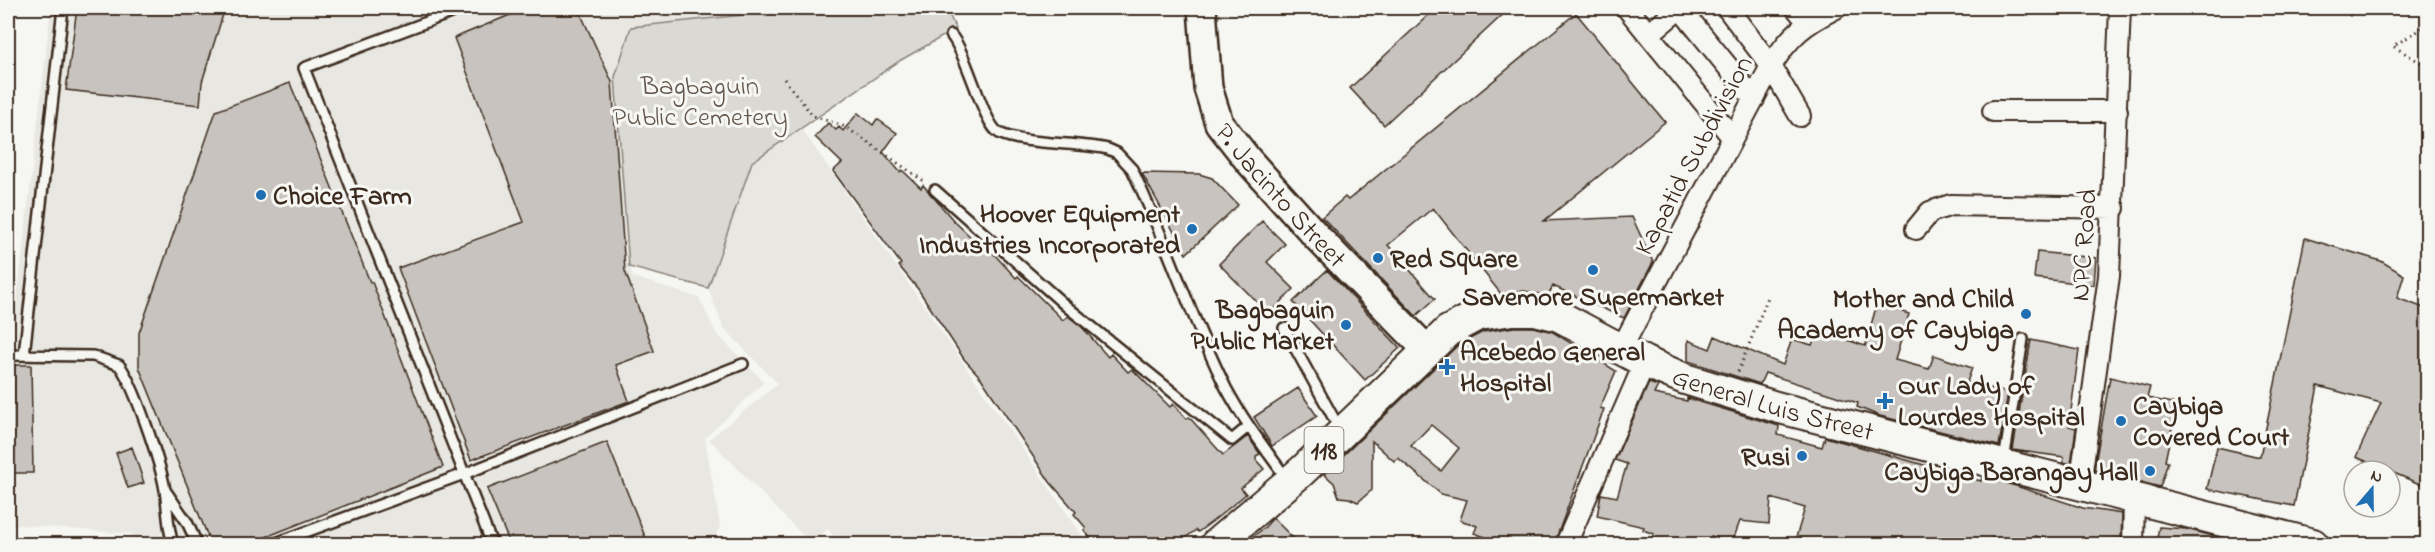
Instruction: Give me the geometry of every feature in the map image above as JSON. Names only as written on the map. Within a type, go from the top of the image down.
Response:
[{"type":"main road","name":"General Luis Street","points":[[1216,544],[1289,482],[1426,349],[1448,331],[1470,319],[1513,310],[1535,310],[1559,316],[1685,379],[1776,407],[2134,499],[2276,540],[2313,544]]},
{"type":"street","name":"P. Jacinto Street","points":[[1202,8],[1208,88],[1220,123],[1248,160],[1319,239],[1426,349]]},
{"type":"street","points":[[1628,8],[1732,137]]},
{"type":"street","points":[[1649,34],[1680,8],[1754,99]]},
{"type":"street","points":[[1727,8],[1771,66],[1800,116]]},
{"type":"street","name":"Kapatid Subdivision","points":[[1567,544],[1633,355],[1732,137],[1802,15],[1836,8]]},
{"type":"street","name":"NPC Road","points":[[2080,485],[2109,276],[2114,208],[2120,8]]},
{"type":"street","points":[[1993,111],[2117,111]]},
{"type":"street","points":[[1916,229],[1930,212],[1951,205],[2114,208]]},
{"type":"street","points":[[2133,544],[2134,499]]},
{"type":"lane","points":[[24,355],[63,8]]},
{"type":"lane","points":[[464,8],[304,68],[492,544]]},
{"type":"lane","points":[[951,35],[962,51],[989,122],[997,132],[1013,137],[1108,149],[1125,159],[1132,169],[1199,330],[1227,388],[1249,426],[1289,482]]},
{"type":"lane","points":[[935,190],[1066,306],[1232,440],[1249,426]]},
{"type":"lane","points":[[1284,328],[1342,433]]},
{"type":"lane","points":[[2003,466],[2023,339]]},
{"type":"lane","points":[[8,355],[93,356],[119,365],[132,387],[165,490],[166,517],[173,544]]},
{"type":"lane","points":[[273,544],[464,474],[743,364]]},
{"type":"lane","points":[[165,490],[188,522],[197,544]]},
{"type":"path","points":[[2339,8],[2350,15],[2364,8]]},
{"type":"path","points":[[2427,26],[2393,46],[2427,67]]},
{"type":"path","points":[[784,78],[813,116],[841,125],[878,147],[935,190]]},
{"type":"path","points":[[1734,382],[1768,297]]},
{"type":"shaded area","points":[[51,8],[807,8],[631,27],[629,267],[633,277],[699,298],[716,333],[764,382],[705,438],[720,526],[713,544],[135,544],[132,534],[8,524],[8,343],[12,343]]},
{"type":"shaded area","points":[[801,128],[1088,544],[839,544],[828,529],[810,543],[709,439],[778,384],[723,327],[708,288],[752,162]]},
{"type":"green space","name":"Bagbaguin Public Cemetery","points":[[807,8],[946,8],[956,29],[901,60],[752,162],[708,288],[629,267],[615,77],[631,27]]},
{"type":"building","points":[[77,8],[225,8],[202,82],[200,105],[66,90]]},
{"type":"building","points":[[527,8],[578,8],[612,82],[625,271],[654,351],[616,365],[629,401],[471,460],[398,268],[524,222],[454,38]]},
{"type":"building","points":[[1436,8],[1510,8],[1384,125],[1350,88]]},
{"type":"building","points":[[1576,13],[1665,122],[1544,221],[1632,217],[1653,262],[1624,318],[1553,286],[1548,296],[1524,291],[1501,294],[1433,208],[1388,245],[1435,299],[1416,316],[1322,217],[1345,197],[1348,200]]},
{"type":"building","points":[[290,83],[370,282],[372,282],[443,467],[248,544],[211,544],[139,367],[139,333],[216,111]]},
{"type":"building","points":[[858,113],[873,125],[877,119],[897,133],[883,152],[900,172],[902,170],[921,188],[923,185],[954,221],[977,243],[981,240],[1016,278],[1018,276],[1063,320],[1068,316],[1082,327],[1108,357],[1111,354],[1128,372],[1132,369],[1170,407],[1173,404],[1187,419],[1189,417],[1223,455],[1248,436],[1260,454],[1256,456],[1256,460],[1264,469],[1241,488],[1246,494],[1198,532],[1196,530],[1177,544],[1095,544],[1084,530],[1086,528],[1074,514],[1076,512],[1050,482],[981,378],[964,359],[918,289],[899,266],[901,264],[833,171],[842,163],[815,137],[828,123],[836,130],[839,127],[843,131]]},
{"type":"building","name":"Hoover Equipment Industries Incorporated","points":[[1142,173],[1199,174],[1212,178],[1238,205],[1186,254]]},
{"type":"building","points":[[1262,221],[1285,244],[1267,262],[1294,289],[1269,314],[1219,264]]},
{"type":"building","points":[[2305,238],[2381,261],[2404,275],[2397,298],[2427,309],[2427,487],[2402,476],[2402,459],[2356,457],[2381,403],[2318,386],[2294,506],[2207,489],[2217,447],[2260,457]]},
{"type":"building","points":[[2037,252],[2096,258],[2094,285],[2034,278]]},
{"type":"building","name":"Bagbaguin Public Market","points":[[1327,270],[1400,348],[1365,380],[1293,302]]},
{"type":"building","points":[[1877,304],[1909,314],[1895,360],[1929,369],[1934,355],[1972,368],[1967,382],[2008,393],[1999,446],[1880,416],[1857,407],[1858,403],[1765,373],[1760,384],[1688,361],[1688,340],[1710,349],[1715,336],[1783,365],[1792,339],[1812,345],[1818,330],[1865,346]]},
{"type":"building","points":[[1514,327],[1533,327],[1553,332],[1616,371],[1600,408],[1604,409],[1554,544],[1499,544],[1484,539],[1485,537],[1474,533],[1477,526],[1460,520],[1467,500],[1441,494],[1398,458],[1394,461],[1372,441],[1372,490],[1358,502],[1339,497],[1334,483],[1324,474],[1458,345],[1483,332]],"holes":[[[1431,425],[1459,448],[1441,471],[1411,446]]]},
{"type":"building","points":[[2031,340],[2079,350],[2069,426],[2076,428],[2071,464],[2063,462],[2064,457],[2013,450]]},
{"type":"building","points":[[8,365],[31,365],[33,473],[8,473]]},
{"type":"building","points":[[2110,377],[2150,387],[2147,398],[2177,404],[2165,461],[2168,462],[2160,487],[2094,470]]},
{"type":"building","points":[[1649,383],[1658,386],[1654,394],[1687,401],[1687,398],[1779,426],[1778,435],[1822,447],[1825,437],[1981,481],[1982,477],[2016,486],[2083,508],[2122,514],[2121,539],[2110,539],[2110,544],[2065,544],[2035,536],[2033,544],[2012,544],[1992,538],[1989,544],[1794,544],[1805,508],[1771,498],[1769,524],[1740,521],[1732,543],[1711,536],[1708,544],[1671,544],[1652,537],[1654,534],[1643,530],[1644,527],[1597,516],[1601,494],[1617,497],[1627,464],[1615,460]]},
{"type":"building","points":[[1298,388],[1317,416],[1272,446],[1254,417]]},
{"type":"building","points":[[607,442],[648,544],[510,544],[487,489]]},
{"type":"building","points":[[132,447],[144,483],[128,488],[116,453]]},
{"type":"building","points":[[1273,518],[1299,544],[1243,544],[1264,528]]},
{"type":"building","points":[[2159,527],[2186,529],[2245,544],[2156,544]]},
{"type":"place","name":"Choice Farm","points":[[261,195]]},
{"type":"place","name":"Hoover Equipment Industries Incorporated","points":[[1192,229]]},
{"type":"place","name":"Red Square","points":[[1378,258]]},
{"type":"place","name":"Savemore Supermarket","points":[[1593,270]]},
{"type":"place","name":"Mother and Child Academy of Caybiga","points":[[2026,314]]},
{"type":"place","name":"Bagbaguin Public Market","points":[[1346,325]]},
{"type":"place","name":"Acebedo General Hospital","points":[[1447,367]]},
{"type":"place","name":"Our Lady of Lourdes Hospital","points":[[1885,401]]},
{"type":"place","name":"Caybiga Covered Court","points":[[2121,421]]},
{"type":"place","name":"Rusi","points":[[1802,456]]},
{"type":"place","name":"Caybiga Barangay Hall","points":[[2150,471]]}]
